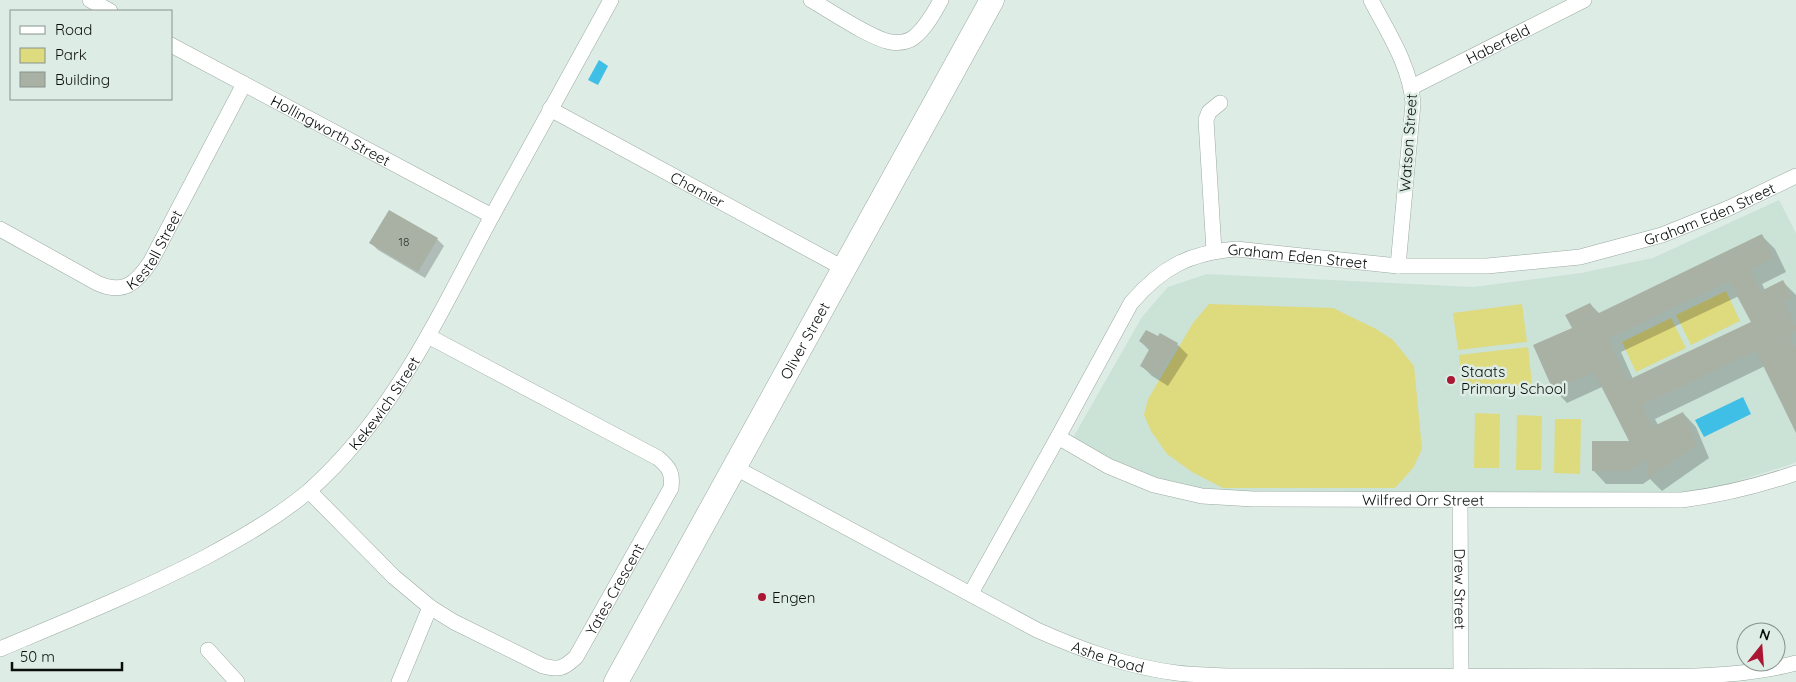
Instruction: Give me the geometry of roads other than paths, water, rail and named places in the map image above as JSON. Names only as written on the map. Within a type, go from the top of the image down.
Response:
[{"type":"highway","name":"Oliver Street","points":[[616,682],[992,0]]},
{"type":"street","points":[[90,0],[108,10]]},
{"type":"street","points":[[811,0],[877,38],[889,42],[903,42],[913,38],[921,30],[941,0]]},
{"type":"street","name":"Watson Street","points":[[1371,0],[1403,61],[1412,87],[1413,103],[1398,266]]},
{"type":"street","name":"Haberfeld","points":[[1412,87],[1584,0]]},
{"type":"street","name":"Kekewich Street","points":[[0,649],[166,578],[244,536],[274,517],[309,490],[344,456],[366,432],[397,389],[428,336],[550,109],[605,2]]},
{"type":"street","name":"Hollingworth Street","points":[[172,45],[492,216]]},
{"type":"street","name":"Kestell Street","points":[[0,230],[96,283],[113,289],[127,286],[142,274],[150,261],[244,84]]},
{"type":"street","points":[[1214,250],[1206,120],[1209,112],[1220,103]]},
{"type":"street","name":"Chamier","points":[[550,109],[843,268]]},
{"type":"street","name":"Graham Eden Street","points":[[971,593],[1131,303],[1146,285],[1169,268],[1198,254],[1214,250],[1236,249],[1398,266],[1487,266],[1580,257],[1662,235],[1729,208],[1796,176]]},
{"type":"street","name":"Yates Crescent","points":[[309,490],[394,577],[430,607],[454,622],[527,659],[554,669],[566,667],[576,657],[671,488],[672,476],[668,466],[658,458],[428,336]]},
{"type":"street","name":"Wilfred Orr Street","points":[[1058,437],[1108,466],[1154,485],[1202,496],[1253,499],[1682,500],[1710,497],[1756,487],[1796,473]]},
{"type":"street","name":"Ashe Road","points":[[734,467],[1038,630],[1068,644],[1104,657],[1177,673],[1227,676],[1461,677],[1728,674],[1782,667],[1796,663]]},
{"type":"street","name":"Drew Street","points":[[1460,500],[1461,677]]},
{"type":"street","points":[[399,682],[430,607]]},
{"type":"street","points":[[208,650],[237,682]]},
{"type":"water","points":[[599,60],[608,66],[598,85],[588,80]]},
{"type":"water","points":[[1743,397],[1751,414],[1704,437],[1695,420]]},
{"type":"place","name":"Staats Primary School","points":[[1451,380]]},
{"type":"place","name":"Engen","points":[[762,597]]}]
